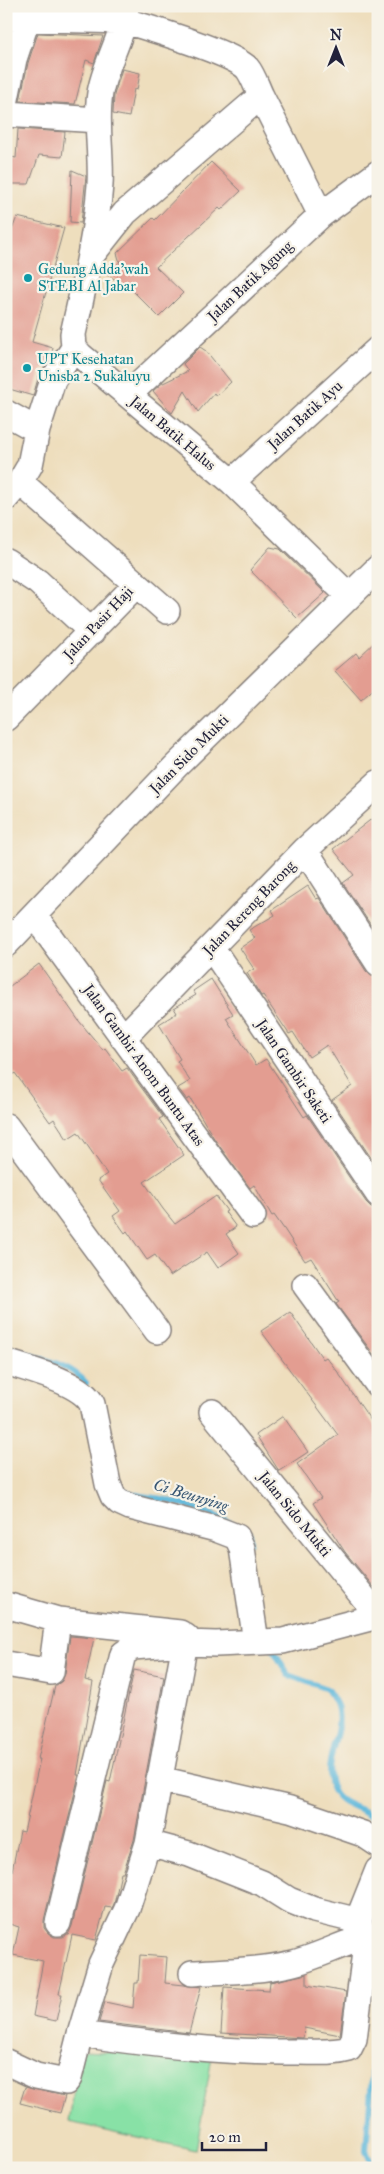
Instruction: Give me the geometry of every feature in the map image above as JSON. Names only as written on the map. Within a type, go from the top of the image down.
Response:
[{"type":"street","points":[[19,491],[30,465],[37,430],[54,380],[74,348],[73,334],[96,221],[100,182],[98,120],[100,93],[110,56],[125,14]]},
{"type":"street","points":[[6,99],[14,59],[17,17],[125,14],[234,59],[248,69],[321,215]]},
{"type":"street","points":[[88,260],[125,213],[261,96]]},
{"type":"street","points":[[6,114],[98,120]]},
{"type":"street","name":"Jalan Batik Agung","points":[[128,395],[321,215],[378,173]]},
{"type":"street","name":"Jalan Batik Halus","points":[[74,348],[232,482],[349,596]]},
{"type":"street","name":"Jalan Batik Ayu","points":[[232,482],[378,349]]},
{"type":"street","points":[[6,414],[37,430]]},
{"type":"street","name":"Jalan Pasir Haji","points":[[6,718],[136,586],[19,491]]},
{"type":"street","points":[[6,561],[38,582],[92,632]]},
{"type":"street","name":"Jalan Sido Mukti","points":[[6,944],[175,767],[378,568]]},
{"type":"street","points":[[136,586],[167,611]]},
{"type":"street","name":"Jalan Rereng Barong","points":[[123,1038],[305,850],[378,783]]},
{"type":"street","points":[[305,850],[378,963]]},
{"type":"street","name":"Jalan Gambir Anom Buntu Atas","points":[[34,915],[253,1216]]},
{"type":"street","name":"Jalan Gambir Saketi","points":[[211,947],[378,1194]]},
{"type":"street","points":[[6,1126],[157,1331]]},
{"type":"street","points":[[305,1285],[378,1385]]},
{"type":"street","points":[[6,1362],[64,1383],[88,1396],[93,1409],[108,1484],[113,1496],[119,1502],[142,1511],[216,1528],[237,1537],[242,1548],[250,1642]]},
{"type":"street","name":"Jalan Sido Mukti","points":[[212,1412],[378,1616]]},
{"type":"street","points":[[6,1605],[58,1620],[180,1634],[186,1637],[174,1692],[148,1843],[127,1909],[101,1964],[69,2078],[66,2082],[36,2076],[6,2062]]},
{"type":"street","points":[[58,1923],[122,1654],[133,1647],[185,1643],[283,1641],[378,1616]]},
{"type":"street","points":[[6,1664],[51,1672],[58,1620]]},
{"type":"street","points":[[159,1779],[290,1809],[363,1834],[378,1844]]},
{"type":"street","points":[[148,1843],[189,1854],[262,1883],[289,1900],[365,1932]]},
{"type":"street","points":[[80,2034],[166,2046],[268,2052],[336,2053],[349,2049],[354,2039],[365,1932],[378,1870]]},
{"type":"street","points":[[192,1973],[255,1969],[290,1964],[365,1932]]},
{"type":"green space","points":[[81,2051],[212,2057],[196,2150],[69,2122]]},
{"type":"building","points":[[38,33],[103,36],[94,63],[86,60],[75,104],[20,101],[28,63]]},
{"type":"building","points":[[122,69],[140,73],[137,90],[134,89],[129,117],[113,114],[114,95]]},
{"type":"building","points":[[18,129],[65,132],[62,157],[39,155],[29,184],[7,184],[11,157],[16,158]]},
{"type":"building","points":[[211,162],[241,191],[221,210],[219,208],[156,267],[183,293],[159,317],[130,288],[107,275],[120,263],[117,253],[153,218],[155,220]]},
{"type":"building","points":[[72,170],[86,176],[81,223],[70,222]]},
{"type":"building","name":"Gedung Adda'wah STEBI Al Jabar","points":[[17,217],[64,228],[32,342],[53,348],[51,357],[39,375],[33,396],[6,388],[6,245]]},
{"type":"building","points":[[200,347],[206,351],[231,382],[216,396],[214,393],[198,412],[185,391],[172,413],[153,391],[161,384],[188,371],[183,364]]},
{"type":"building","points":[[270,547],[280,549],[325,593],[297,618],[250,570]]},
{"type":"building","points":[[378,639],[378,685],[361,700],[335,671],[356,653],[359,657]]},
{"type":"building","points":[[378,814],[378,936],[343,883],[354,875],[333,849]]},
{"type":"building","points":[[308,886],[316,899],[319,898],[366,971],[371,976],[378,977],[378,1168],[332,1100],[352,1086],[327,1045],[309,1057],[293,1032],[289,1034],[263,995],[261,996],[247,973],[254,969],[240,948],[255,938],[249,930],[275,915],[272,910]]},
{"type":"building","points":[[39,964],[79,1021],[103,1050],[105,1048],[122,1071],[127,1068],[163,1117],[159,1119],[184,1155],[144,1182],[163,1209],[175,1224],[216,1196],[227,1211],[225,1212],[236,1227],[226,1234],[239,1253],[218,1268],[207,1252],[170,1276],[155,1255],[147,1260],[127,1231],[125,1233],[113,1216],[120,1211],[98,1180],[107,1174],[78,1132],[67,1139],[54,1119],[50,1122],[15,1073],[6,1079],[6,989]]},
{"type":"building","points":[[211,979],[233,1014],[226,1018],[256,1065],[266,1059],[304,1117],[307,1115],[366,1202],[371,1207],[378,1208],[378,1360],[336,1304],[339,1302],[311,1258],[305,1261],[274,1215],[272,1216],[254,1185],[250,1188],[215,1140],[190,1098],[187,1100],[178,1088],[190,1081],[177,1061],[180,1059],[159,1024],[177,1013],[174,1008],[196,995],[193,991]]},
{"type":"building","points":[[290,1312],[323,1359],[326,1357],[337,1371],[378,1431],[378,1592],[345,1552],[313,1503],[321,1498],[297,1464],[338,1435],[261,1331]]},
{"type":"building","points":[[283,1416],[308,1452],[279,1471],[256,1435]]},
{"type":"building","points":[[70,1636],[94,1638],[85,1680],[93,1682],[77,1775],[79,1775],[44,1920],[44,1928],[54,1937],[63,1937],[69,1933],[72,1926],[107,1781],[110,1782],[134,1670],[164,1676],[134,1840],[123,1873],[121,1873],[114,1904],[112,1908],[105,1907],[96,1940],[72,1935],[59,1994],[62,1994],[56,2021],[33,2016],[43,1961],[13,1955],[19,1927],[6,1923],[6,1901],[20,1831],[24,1832],[55,1686],[62,1681],[65,1674]]},
{"type":"building","points":[[140,1955],[167,1957],[165,1983],[201,1987],[189,2033],[99,2022],[105,2002],[133,2008],[135,1983],[138,1983]]},
{"type":"building","points":[[307,1974],[307,1985],[346,1992],[340,2035],[304,2028],[303,2038],[221,2033],[224,1987],[269,1990],[270,1982]]},
{"type":"building","points":[[25,2087],[65,2096],[60,2113],[20,2103]]},
{"type":"waterway","name":"Ci Beunying","points":[[6,1347],[59,1364],[78,1375],[86,1383]]},
{"type":"waterway","name":"Ci Beunying","points":[[118,1486],[134,1494],[166,1500],[219,1518],[249,1533],[250,1542]]},
{"type":"waterway","name":"Ci Beunying","points":[[272,1647],[288,1675],[327,1689],[334,1699],[339,1716],[329,1769],[333,1790],[340,1799],[365,1812],[378,1824]]},
{"type":"waterway","name":"Ci Beunying","points":[[374,2168],[366,2151],[378,2004]]},
{"type":"place","name":"Gedung Adda'wah STEBI Al Jabar","points":[[28,278]]},
{"type":"place","name":"UPT Kesehatan Unisba 2 Sukaluyu","points":[[27,368]]}]
